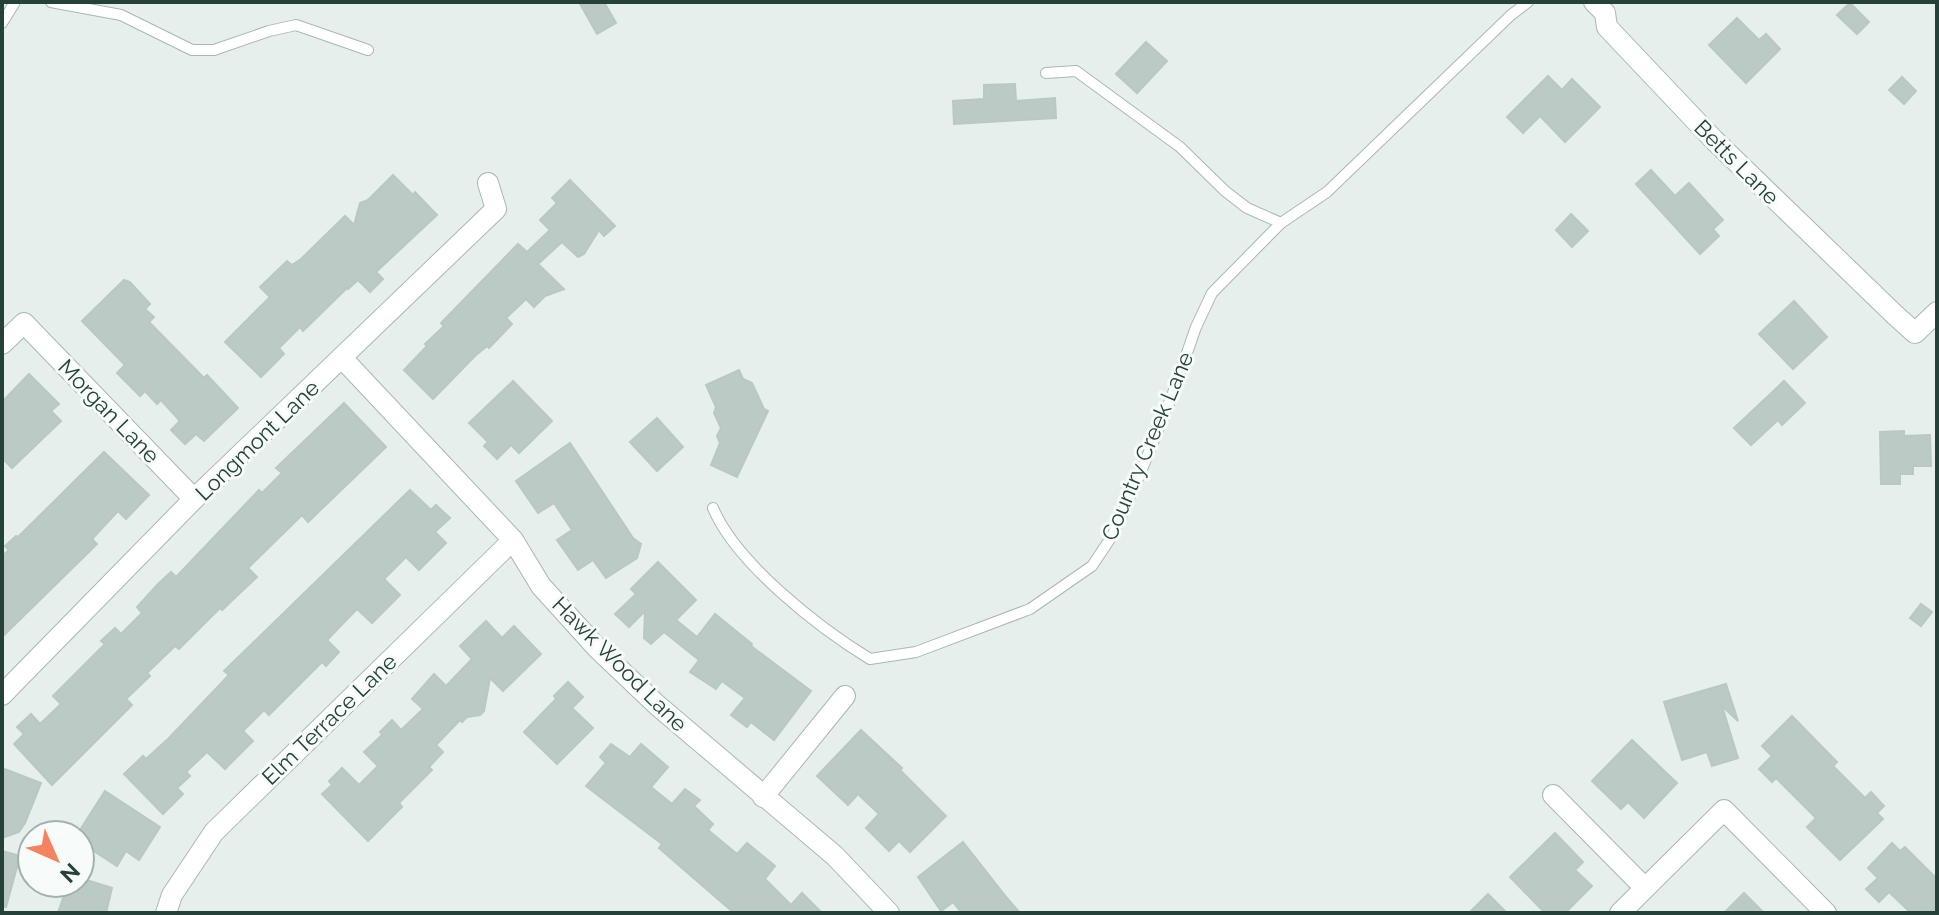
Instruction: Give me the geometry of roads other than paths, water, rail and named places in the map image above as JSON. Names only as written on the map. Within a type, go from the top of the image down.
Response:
[{"type":"street","name":"Betts Lane","points":[[1594,2],[1605,13],[1607,27],[1714,140],[1915,333],[1937,312]]},
{"type":"street","name":"Longmont Lane","points":[[2,695],[194,499],[496,209],[488,183]]},
{"type":"street","name":"Morgan Lane","points":[[2,344],[24,323],[194,499]]},
{"type":"street","name":"Hawk Wood Lane","points":[[342,358],[513,540],[541,586],[598,649],[657,705],[835,856],[889,913]]},
{"type":"street","name":"Elm Terrace Lane","points":[[166,913],[172,895],[214,832],[513,540]]},
{"type":"street","points":[[763,797],[845,696]]},
{"type":"street","points":[[1553,795],[1645,888]]},
{"type":"street","points":[[1620,913],[1724,810],[1826,913]]},
{"type":"lane","points":[[2,23],[15,2]]},
{"type":"lane","points":[[51,2],[121,15],[192,50],[214,50],[296,25],[368,50]]},
{"type":"lane","name":"Country Creek Lane","points":[[713,508],[722,530],[819,627],[870,659],[916,652],[1030,609],[1092,566],[1112,536],[1212,293],[1242,259],[1281,223],[1327,192],[1528,2]]},
{"type":"lane","points":[[1046,73],[1076,71],[1180,147],[1247,208],[1281,223]]}]
